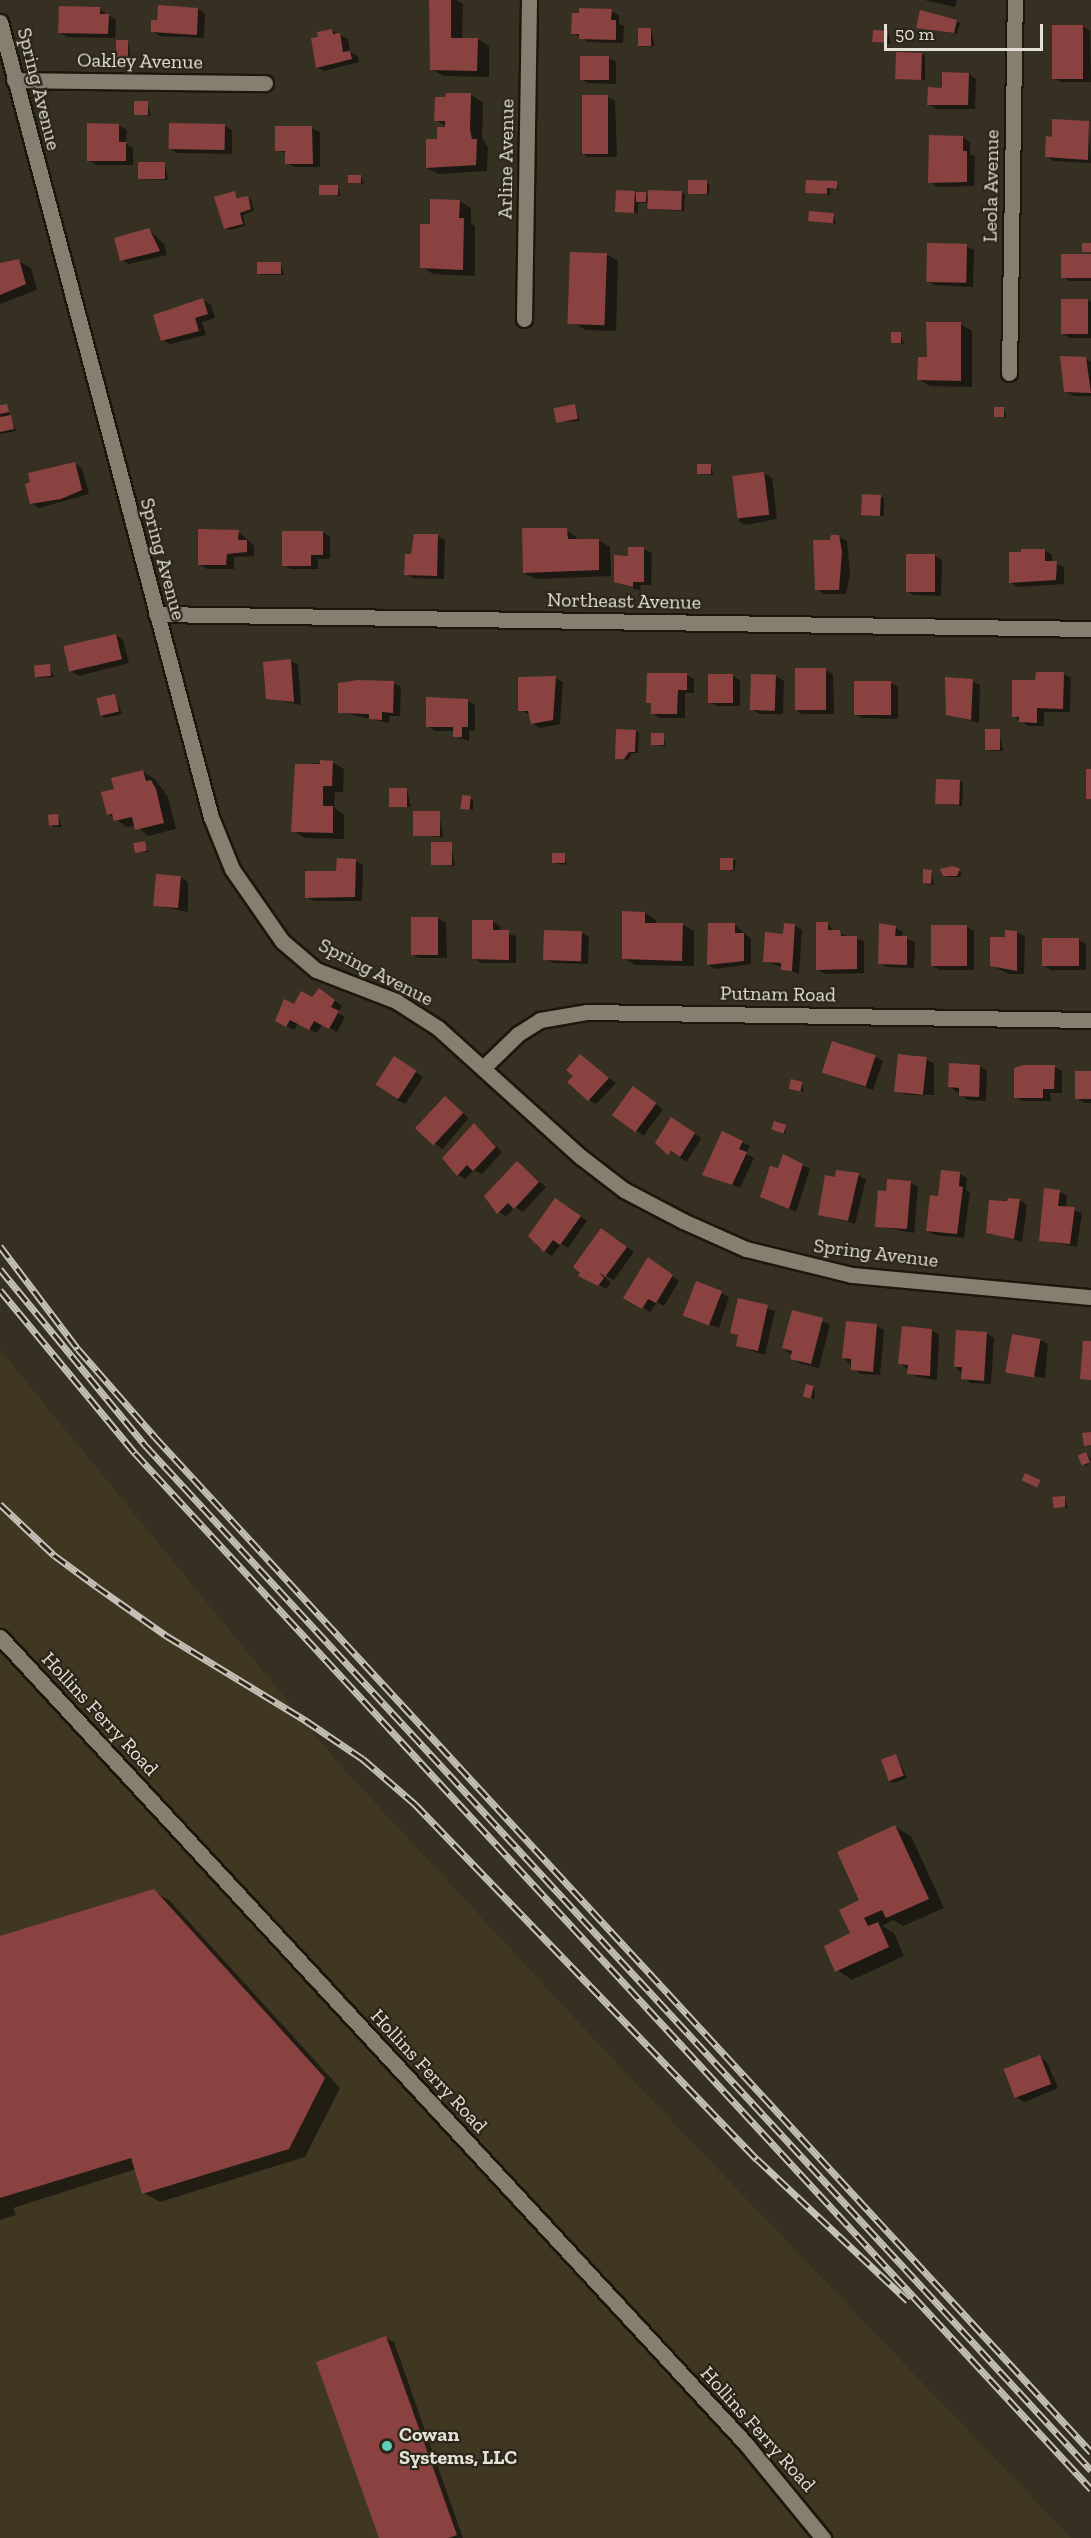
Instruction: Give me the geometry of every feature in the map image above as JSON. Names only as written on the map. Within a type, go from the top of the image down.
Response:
[{"type":"street","name":"Arline Avenue","points":[[524,319],[529,0]]},
{"type":"street","name":"Leola Avenue","points":[[1009,373],[1014,0]]},
{"type":"street","name":"Spring Avenue","points":[[0,22],[156,614],[212,817],[232,869],[282,941],[316,970],[396,1001],[438,1028],[581,1157],[624,1190],[746,1249],[852,1275],[1091,1297]]},
{"type":"street","name":"Oakley Avenue","points":[[14,81],[265,83]]},
{"type":"street","name":"Northeast Avenue","points":[[156,614],[1091,629]]},
{"type":"street","name":"Putnam Road","points":[[483,1068],[518,1034],[540,1020],[587,1012],[1091,1020]]},
{"type":"street","name":"Hollins Ferry Road","points":[[0,1637],[746,2444],[823,2538]]},
{"type":"shaded area","points":[[0,1350],[339,1764],[621,2068],[1071,2538],[0,2538]]},
{"type":"building","points":[[429,0],[451,0],[451,38],[478,38],[477,71],[430,70]]},
{"type":"building","points":[[158,5],[198,8],[197,35],[151,32],[151,20],[157,20]]},
{"type":"building","points":[[59,6],[100,7],[100,14],[109,14],[108,34],[58,33]]},
{"type":"building","points":[[579,8],[612,9],[611,20],[616,20],[616,40],[579,39],[579,34],[571,34],[572,13],[579,13]]},
{"type":"building","points":[[920,10],[957,20],[954,33],[916,28]]},
{"type":"building","points":[[1052,25],[1083,25],[1083,79],[1052,79]]},
{"type":"building","points":[[638,28],[651,28],[651,46],[638,46]]},
{"type":"building","points":[[332,29],[333,34],[340,33],[343,52],[350,51],[352,59],[316,68],[311,38],[318,37],[317,32]]},
{"type":"building","points":[[873,30],[888,31],[887,43],[872,42]]},
{"type":"building","points":[[116,40],[128,40],[128,60],[116,60]]},
{"type":"building","points":[[896,52],[922,53],[921,80],[895,79]]},
{"type":"building","points":[[580,56],[609,56],[609,80],[580,80]]},
{"type":"building","points":[[942,72],[969,73],[968,105],[927,105],[928,87],[942,88]]},
{"type":"building","points":[[446,93],[471,93],[470,130],[472,139],[477,139],[476,165],[426,168],[426,139],[437,139],[437,127],[445,127],[445,121],[434,121],[435,97],[445,97]]},
{"type":"building","points":[[582,95],[608,95],[608,154],[582,154]]},
{"type":"building","points":[[134,101],[148,101],[148,115],[134,115]]},
{"type":"building","points":[[1052,119],[1089,121],[1088,160],[1045,157],[1046,136],[1052,137]]},
{"type":"building","points":[[87,123],[119,124],[119,142],[126,142],[126,161],[87,161]]},
{"type":"building","points":[[169,123],[225,124],[225,150],[169,149]]},
{"type":"building","points":[[275,126],[312,126],[313,164],[285,164],[285,151],[275,151]]},
{"type":"building","points":[[929,135],[963,136],[963,151],[967,151],[967,182],[928,183]]},
{"type":"building","points":[[138,162],[165,162],[165,179],[138,179]]},
{"type":"building","points":[[348,175],[361,175],[361,183],[348,183]]},
{"type":"building","points":[[688,180],[707,180],[707,194],[688,194]]},
{"type":"building","points":[[806,180],[837,181],[837,189],[827,188],[827,194],[805,193]]},
{"type":"building","points":[[319,185],[338,185],[338,195],[319,195]]},
{"type":"building","points":[[616,190],[635,191],[634,213],[615,212]]},
{"type":"building","points":[[648,190],[682,191],[681,210],[647,209]]},
{"type":"building","points":[[235,191],[237,198],[248,196],[251,209],[240,213],[243,224],[224,229],[214,197]]},
{"type":"building","points":[[636,192],[646,192],[646,202],[636,202]]},
{"type":"building","points":[[430,199],[460,200],[459,218],[464,218],[463,270],[420,268],[420,224],[430,224]]},
{"type":"building","points":[[809,211],[834,213],[833,223],[808,221]]},
{"type":"building","points":[[149,228],[160,251],[120,261],[114,238]]},
{"type":"building","points":[[927,243],[967,244],[966,283],[926,282]]},
{"type":"building","points":[[1082,243],[1091,243],[1091,252],[1082,252]]},
{"type":"building","points":[[570,252],[607,253],[604,325],[567,324]]},
{"type":"building","points":[[1061,254],[1091,254],[1091,278],[1061,278]]},
{"type":"building","points":[[19,259],[26,284],[0,295],[0,263]]},
{"type":"building","points":[[257,262],[281,262],[281,274],[257,274]]},
{"type":"building","points":[[203,298],[208,314],[195,318],[199,331],[161,341],[153,315]]},
{"type":"building","points":[[1061,299],[1088,299],[1088,334],[1061,334]]},
{"type":"building","points":[[926,322],[961,322],[961,381],[917,380],[918,357],[927,357]]},
{"type":"building","points":[[891,332],[901,332],[901,343],[891,343]]},
{"type":"building","points":[[1060,356],[1086,357],[1091,393],[1064,392]]},
{"type":"building","points":[[7,404],[9,412],[0,414],[0,405]]},
{"type":"building","points":[[575,404],[578,419],[556,423],[553,408]]},
{"type":"building","points":[[994,407],[1004,407],[1004,417],[994,417]]},
{"type":"building","points":[[11,415],[14,429],[0,432],[0,417]]},
{"type":"building","points":[[75,462],[82,490],[61,499],[30,504],[25,484],[30,482],[28,473]]},
{"type":"building","points":[[697,464],[711,464],[711,474],[697,474]]},
{"type":"building","points":[[764,472],[769,515],[737,519],[732,476]]},
{"type":"building","points":[[862,494],[881,495],[880,516],[861,515]]},
{"type":"building","points":[[522,528],[567,528],[568,539],[599,539],[599,570],[523,573]]},
{"type":"building","points":[[198,529],[239,530],[238,540],[247,540],[247,552],[227,554],[226,565],[198,565]]},
{"type":"building","points":[[282,531],[323,531],[323,555],[311,555],[311,566],[282,566]]},
{"type":"building","points":[[414,534],[438,534],[437,576],[404,575],[405,554],[411,554]]},
{"type":"building","points":[[831,535],[839,535],[842,552],[839,590],[815,590],[813,540],[830,540]]},
{"type":"building","points":[[628,547],[644,547],[644,582],[633,582],[633,587],[614,582],[614,555],[628,556]]},
{"type":"building","points":[[1021,549],[1045,549],[1045,561],[1057,561],[1056,580],[1009,583],[1009,552],[1021,552]]},
{"type":"building","points":[[906,554],[935,554],[935,592],[906,592]]},
{"type":"building","points":[[116,634],[122,659],[69,671],[63,646]]},
{"type":"building","points":[[291,659],[294,702],[266,699],[263,662]]},
{"type":"building","points":[[50,664],[51,676],[35,677],[34,665]]},
{"type":"building","points":[[795,668],[826,668],[826,710],[795,710]]},
{"type":"building","points":[[1036,672],[1064,672],[1063,709],[1037,708],[1037,723],[1019,722],[1019,717],[1012,717],[1012,680],[1035,680]]},
{"type":"building","points":[[647,673],[687,673],[687,690],[678,690],[677,714],[651,714],[651,703],[646,703]]},
{"type":"building","points":[[708,674],[733,674],[733,703],[708,703]]},
{"type":"building","points":[[751,674],[776,675],[775,711],[750,710]]},
{"type":"building","points":[[556,676],[553,720],[531,724],[528,711],[518,711],[518,677]]},
{"type":"building","points":[[945,677],[973,679],[971,720],[946,715]]},
{"type":"building","points":[[358,680],[394,681],[393,713],[382,712],[382,720],[369,719],[369,714],[338,713],[338,683]]},
{"type":"building","points":[[854,681],[891,681],[891,715],[854,715]]},
{"type":"building","points":[[115,694],[119,712],[101,716],[96,698]]},
{"type":"building","points":[[426,697],[468,699],[468,727],[462,727],[462,737],[453,737],[453,727],[426,727]]},
{"type":"building","points":[[616,729],[636,730],[635,752],[629,752],[624,759],[615,759]]},
{"type":"building","points":[[985,729],[1000,729],[1000,750],[985,750]]},
{"type":"building","points":[[651,733],[664,733],[664,745],[651,745]]},
{"type":"building","points":[[320,760],[333,761],[332,786],[323,786],[323,806],[333,806],[333,833],[291,832],[295,764],[320,764]]},
{"type":"building","points":[[1086,769],[1091,769],[1091,799],[1086,799]]},
{"type":"building","points":[[143,770],[146,781],[151,780],[156,789],[164,823],[135,830],[132,817],[114,821],[112,814],[107,815],[101,792],[114,789],[111,778]]},
{"type":"building","points":[[936,779],[960,780],[959,805],[935,804]]},
{"type":"building","points":[[389,788],[407,788],[407,807],[389,807]]},
{"type":"building","points":[[462,795],[471,796],[469,810],[461,809]]},
{"type":"building","points":[[413,811],[440,811],[440,836],[413,836]]},
{"type":"building","points":[[58,814],[59,825],[49,826],[48,815]]},
{"type":"building","points":[[145,841],[147,851],[135,853],[133,843]]},
{"type":"building","points":[[431,842],[452,842],[452,865],[431,865]]},
{"type":"building","points":[[552,853],[565,853],[565,863],[552,863]]},
{"type":"building","points":[[337,858],[356,859],[355,897],[305,898],[305,871],[336,871]]},
{"type":"building","points":[[720,858],[733,858],[733,870],[720,870]]},
{"type":"building","points":[[953,866],[960,869],[957,876],[943,876],[940,869]]},
{"type":"building","points":[[923,869],[932,870],[931,884],[923,883]]},
{"type":"building","points":[[156,874],[181,876],[178,908],[153,906]]},
{"type":"building","points":[[622,911],[645,912],[645,923],[683,923],[682,961],[622,959]]},
{"type":"building","points":[[411,917],[438,917],[438,955],[411,955]]},
{"type":"building","points":[[472,920],[493,920],[493,930],[509,930],[509,960],[472,959]]},
{"type":"building","points":[[816,922],[828,922],[828,930],[840,930],[841,936],[857,936],[857,969],[816,970]]},
{"type":"building","points":[[708,923],[735,923],[735,933],[744,933],[744,961],[707,965]]},
{"type":"building","points":[[784,923],[795,924],[792,971],[781,970],[781,963],[763,962],[765,932],[783,934]]},
{"type":"building","points":[[879,923],[896,926],[895,936],[907,936],[907,965],[878,964]]},
{"type":"building","points":[[931,925],[967,925],[967,966],[931,966]]},
{"type":"building","points":[[544,930],[582,931],[581,961],[543,960]]},
{"type":"building","points":[[1005,930],[1017,931],[1017,971],[990,966],[990,937],[1005,937]]},
{"type":"building","points":[[1042,938],[1079,938],[1079,966],[1042,966]]},
{"type":"building","points":[[319,988],[335,1000],[331,1007],[339,1011],[329,1029],[314,1021],[309,1030],[290,1020],[286,1027],[275,1021],[284,999],[294,1004],[301,991],[312,997]]},
{"type":"building","points":[[832,1041],[876,1055],[866,1087],[822,1072]]},
{"type":"building","points":[[580,1054],[609,1078],[588,1101],[567,1082],[573,1076],[566,1070]]},
{"type":"building","points":[[898,1054],[927,1057],[923,1095],[894,1092]]},
{"type":"building","points":[[394,1056],[417,1071],[398,1099],[375,1085]]},
{"type":"building","points":[[949,1063],[980,1065],[979,1097],[959,1096],[959,1088],[948,1087]]},
{"type":"building","points":[[1023,1065],[1055,1065],[1054,1089],[1043,1089],[1043,1098],[1014,1098],[1014,1068]]},
{"type":"building","points":[[1075,1071],[1091,1071],[1091,1099],[1075,1099]]},
{"type":"building","points":[[791,1079],[803,1082],[800,1092],[789,1089]]},
{"type":"building","points":[[633,1086],[656,1103],[635,1132],[612,1115]]},
{"type":"building","points":[[445,1096],[463,1113],[433,1145],[415,1128]]},
{"type":"building","points":[[671,1117],[695,1133],[680,1157],[671,1151],[668,1155],[655,1143]]},
{"type":"building","points":[[774,1121],[786,1125],[784,1134],[771,1130]]},
{"type":"building","points":[[474,1123],[496,1147],[473,1171],[467,1165],[457,1176],[442,1158]]},
{"type":"building","points":[[722,1131],[743,1141],[739,1149],[747,1152],[732,1185],[702,1175]]},
{"type":"building","points":[[783,1154],[803,1164],[789,1209],[760,1197],[770,1166],[778,1168]]},
{"type":"building","points":[[517,1161],[539,1182],[514,1209],[508,1203],[497,1214],[484,1196]]},
{"type":"building","points":[[836,1170],[859,1173],[848,1221],[818,1215],[825,1175],[835,1177]]},
{"type":"building","points":[[941,1170],[960,1172],[959,1186],[963,1187],[957,1234],[926,1231],[930,1195],[938,1196]]},
{"type":"building","points":[[887,1179],[911,1181],[907,1229],[875,1227],[878,1190],[886,1191]]},
{"type":"building","points":[[1044,1188],[1060,1190],[1058,1206],[1075,1207],[1070,1244],[1039,1241]]},
{"type":"building","points":[[555,1198],[581,1216],[560,1245],[553,1240],[544,1252],[528,1236]]},
{"type":"building","points":[[1008,1198],[1020,1199],[1014,1239],[986,1233],[989,1200],[1007,1201]]},
{"type":"building","points":[[601,1228],[627,1247],[605,1277],[598,1271],[604,1278],[598,1286],[578,1276],[580,1273],[573,1267]]},
{"type":"building","points":[[648,1257],[673,1275],[656,1303],[648,1299],[642,1309],[623,1298]]},
{"type":"building","points":[[696,1281],[722,1291],[709,1326],[683,1316]]},
{"type":"building","points":[[738,1298],[768,1305],[758,1351],[736,1346],[738,1335],[730,1333]]},
{"type":"building","points":[[792,1310],[823,1318],[811,1364],[790,1359],[792,1351],[782,1348]]},
{"type":"building","points":[[846,1321],[877,1324],[873,1372],[851,1370],[851,1359],[842,1358]]},
{"type":"building","points":[[902,1326],[932,1329],[930,1376],[907,1374],[908,1365],[898,1364]]},
{"type":"building","points":[[956,1330],[987,1332],[984,1381],[961,1379],[962,1367],[954,1367]]},
{"type":"building","points":[[1012,1334],[1041,1339],[1034,1377],[1005,1372]]},
{"type":"building","points":[[1083,1341],[1091,1341],[1091,1380],[1080,1379]]},
{"type":"building","points":[[806,1384],[814,1386],[811,1399],[803,1397]]},
{"type":"building","points":[[1091,1432],[1091,1445],[1084,1446],[1082,1433]]},
{"type":"building","points":[[1086,1452],[1090,1462],[1082,1466],[1078,1455]]},
{"type":"building","points":[[1025,1473],[1040,1480],[1037,1487],[1022,1480]]},
{"type":"building","points":[[1065,1496],[1065,1507],[1054,1508],[1052,1497]]},
{"type":"building","points":[[896,1754],[904,1776],[889,1781],[881,1759]]},
{"type":"building","points":[[895,1825],[929,1899],[886,1918],[882,1910],[864,1918],[868,1926],[878,1922],[889,1947],[835,1972],[824,1946],[850,1933],[839,1910],[859,1900],[837,1852]]},
{"type":"building","points":[[154,1889],[325,2078],[289,2149],[142,2194],[131,2158],[0,2198],[0,1936]]},
{"type":"building","points":[[1040,2055],[1051,2084],[1015,2098],[1004,2069]]},
{"type":"building","points":[[386,2336],[457,2535],[448,2538],[379,2538],[316,2362]]},
{"type":"railway","points":[[0,1246],[78,1349],[155,1437],[1091,2452]]},
{"type":"railway","points":[[0,1269],[145,1445],[1091,2470]]},
{"type":"railway","points":[[0,1290],[135,1453],[1091,2489]]},
{"type":"railway","points":[[0,1504],[54,1555],[96,1586],[167,1636],[305,1720],[363,1759],[415,1804],[757,2159],[908,2301]]},
{"type":"place","name":"Cowan Systems, LLC","points":[[387,2446]]}]
